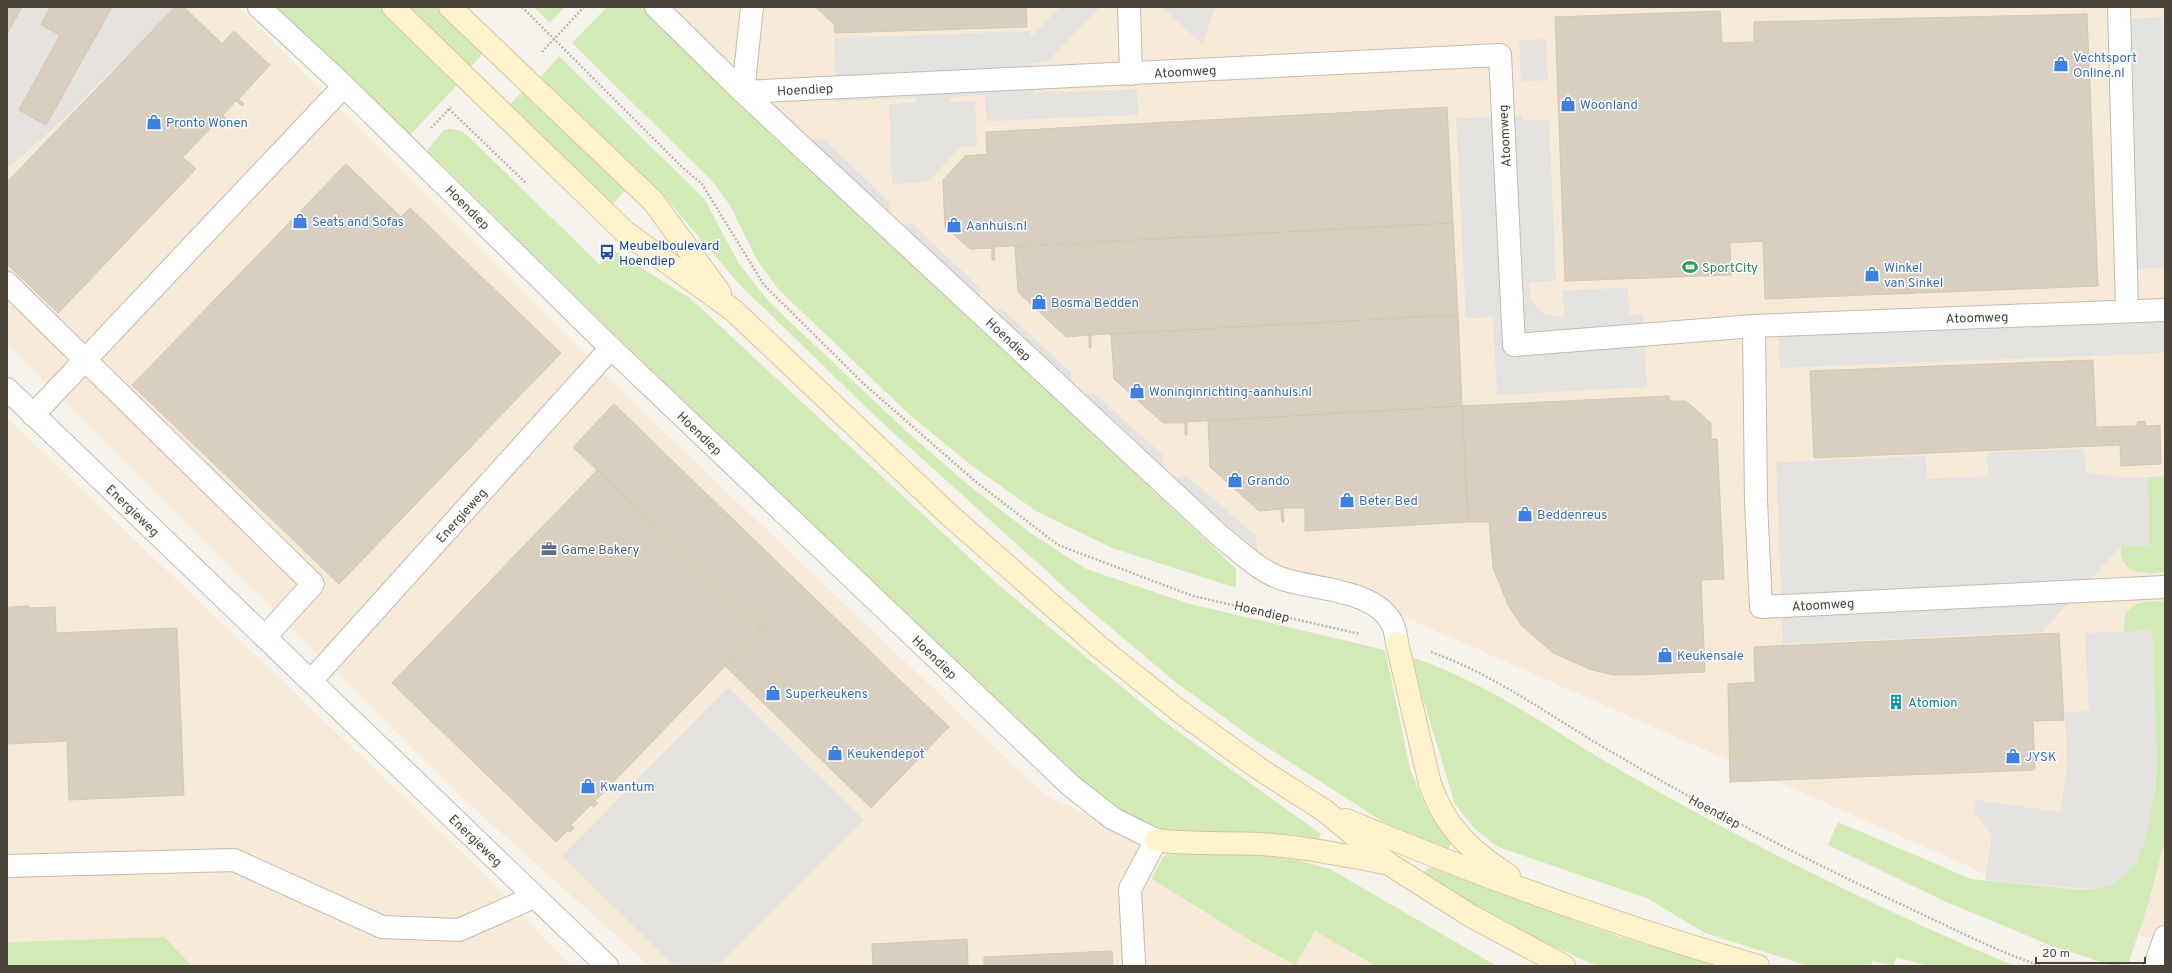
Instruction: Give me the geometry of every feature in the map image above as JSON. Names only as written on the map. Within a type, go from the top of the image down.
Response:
[{"type":"main road","points":[[393,7],[625,232],[733,310],[946,512],[1098,646],[1196,723],[1258,768],[1325,811],[1389,864],[1471,916],[1563,966]]},
{"type":"main road","points":[[450,7],[654,202],[733,310]]},
{"type":"main road","points":[[1397,643],[1430,784],[1438,806],[1450,826],[1479,855],[1542,896]]},
{"type":"main road","points":[[1325,811],[1437,858],[1542,896],[1705,951],[1758,966]]},
{"type":"main road","points":[[1156,840],[1176,843],[1261,844],[1336,853],[1389,864]]},
{"type":"street","name":"Hoendiep","points":[[259,7],[344,86],[611,348],[1070,785],[1112,818],[1156,840]]},
{"type":"street","name":"Hoendiep","points":[[656,7],[744,92],[1220,536],[1256,565],[1277,577],[1358,597],[1375,604],[1386,614],[1393,625],[1397,643]]},
{"type":"street","points":[[744,92],[752,7]]},
{"type":"street","points":[[1129,7],[1131,74]]},
{"type":"street","points":[[2119,7],[2127,310]]},
{"type":"street","name":"Atoomweg","points":[[1131,74],[1500,55],[1514,345],[1754,326],[2127,310],[2165,310]]},
{"type":"street","name":"Hoendiep","points":[[744,92],[1131,74]]},
{"type":"street","points":[[33,415],[344,86]]},
{"type":"street","points":[[7,283],[312,584],[265,637]]},
{"type":"street","name":"Atoomweg","points":[[1754,326],[1756,501],[1761,607],[2165,587]]},
{"type":"street","name":"Energieweg","points":[[310,681],[611,348]]},
{"type":"street","name":"Energieweg","points":[[7,389],[607,966]]},
{"type":"street","points":[[1134,963],[1130,889],[1156,840]]},
{"type":"street","points":[[7,866],[234,860],[382,926],[459,930],[534,897]]},
{"type":"street","points":[[2155,966],[2165,937]]},
{"type":"path","name":"Hoendiep","points":[[522,7],[683,168],[702,184],[764,285],[865,385],[975,481],[1058,545],[1193,596],[1397,643],[1442,656],[1485,675],[1663,783],[1776,843],[1957,930],[2041,966]]},
{"type":"path","points":[[449,109],[527,184]]},
{"type":"shaded area","points":[[7,7],[176,7],[55,127],[7,169]]},
{"type":"shaded area","points":[[176,7],[238,7],[644,413],[1045,795],[1316,922],[1397,966],[650,966],[460,796],[7,344],[7,169],[55,127]]},
{"type":"shaded area","points":[[655,7],[2165,7],[2165,942],[2099,924],[1416,622],[1261,577]]},
{"type":"shaded area","points":[[1060,7],[1100,7],[1047,62],[1032,63],[1034,93],[1137,89],[1138,115],[986,121],[985,95],[949,97],[950,102],[975,101],[977,146],[961,146],[928,182],[892,184],[889,104],[916,103],[917,98],[836,101],[834,38],[1030,31],[1031,37]]},
{"type":"shaded area","points":[[1162,7],[1216,7],[1202,44]]},
{"type":"shaded area","points":[[2163,17],[2165,268],[2121,270],[2112,19]]},
{"type":"shaded area","points":[[1546,39],[1548,80],[1521,81],[1519,40]]},
{"type":"shaded area","points":[[1522,116],[1523,120],[1549,120],[1556,281],[1529,282],[1530,295],[1533,303],[1544,314],[1564,317],[1563,290],[1628,288],[1629,315],[1643,314],[1647,387],[1497,395],[1493,317],[1466,318],[1456,118]]},
{"type":"shaded area","points":[[824,139],[890,203],[890,218],[809,140]]},
{"type":"shaded area","points":[[913,224],[980,288],[980,304],[898,225]]},
{"type":"shaded area","points":[[1003,310],[1071,372],[1072,388],[988,311]]},
{"type":"shaded area","points":[[2165,310],[2165,353],[1780,368],[1778,324]]},
{"type":"shaded area","points":[[1079,394],[1095,394],[1163,455],[1164,470]]},
{"type":"shaded area","points":[[7,418],[470,860],[571,966],[192,966],[164,937],[7,942]]},
{"type":"shaded area","points":[[2084,449],[2086,472],[2117,477],[2148,477],[2149,546],[2121,546],[2042,632],[1783,644],[1776,462],[1926,456],[1927,479],[1988,476],[1987,452]]},
{"type":"shaded area","points":[[1187,476],[1256,536],[1257,551],[1172,477]]},
{"type":"shaded area","points":[[2152,631],[2157,762],[2150,821],[2144,845],[2136,863],[2123,877],[2110,885],[2095,889],[1985,880],[1992,836],[1974,812],[1976,800],[2060,812],[2067,768],[2065,712],[2089,711],[2085,633]]},
{"type":"shaded area","points":[[728,687],[864,820],[718,966],[674,966],[562,856]]},
{"type":"green space","points":[[275,7],[379,7],[458,84],[409,136]]},
{"type":"green space","points":[[407,7],[437,7],[484,52],[470,68]]},
{"type":"green space","points":[[534,7],[565,7],[550,23]]},
{"type":"green space","points":[[607,7],[643,7],[1236,569],[1236,588],[1112,548],[1036,511],[971,465],[910,415],[779,290],[757,260],[730,205],[713,182],[572,43]]},
{"type":"green space","points":[[559,56],[705,200],[739,264],[770,303],[905,430],[967,484],[1032,534],[1086,569],[1190,604],[1385,650],[1410,769],[1426,808],[1453,841],[1448,849],[1385,823],[1254,739],[1174,681],[1083,604],[876,417],[740,285],[670,203],[541,77]]},
{"type":"green space","points":[[524,90],[627,189],[612,204],[509,105]]},
{"type":"green space","points":[[450,129],[461,131],[467,135],[600,265],[614,251],[691,299],[1001,587],[1162,720],[1321,834],[1317,843],[1172,832],[1144,824],[1116,811],[1091,792],[606,326],[427,150],[444,130]]},
{"type":"green space","points":[[2165,476],[2165,572],[2141,573],[2134,571],[2124,563],[2121,546],[2149,546],[2148,477]]},
{"type":"green space","points":[[2165,601],[2165,840],[2149,901],[2129,962],[2112,966],[2047,944],[1942,900],[1828,845],[1838,822],[1971,879],[2082,890],[2095,889],[2110,885],[2123,877],[2144,845],[2155,788],[2157,762],[2152,631],[2124,632],[2124,622],[2126,614],[2135,605],[2148,602]]},
{"type":"green space","points":[[1414,658],[1472,682],[1500,697],[1634,778],[1774,854],[1918,924],[2015,966],[1927,966],[1896,957],[1894,966],[1872,961],[1871,966],[1809,966],[1705,933],[1647,898],[1498,847],[1475,829],[1455,804],[1411,659]]},
{"type":"green space","points":[[1171,854],[1263,855],[1297,860],[1330,869],[1497,966],[1376,966],[1315,931],[1295,965],[1258,945],[1152,879],[1164,856]]},
{"type":"green space","points":[[1429,867],[1614,935],[1719,966],[1600,966],[1588,962],[1508,926],[1422,874]]},
{"type":"green space","points":[[164,937],[192,966],[7,966],[7,942]]},
{"type":"building","points":[[7,7],[22,7],[7,34]]},
{"type":"building","points":[[50,7],[112,7],[46,125],[19,110],[60,35],[41,25]]},
{"type":"building","points":[[175,7],[184,7],[222,44],[234,31],[270,65],[239,99],[244,104],[242,106],[236,101],[223,115],[228,121],[227,123],[221,118],[183,157],[196,169],[58,313],[7,264],[7,182]]},
{"type":"building","points":[[815,7],[1026,7],[1027,27],[835,33],[834,24]]},
{"type":"building","points":[[1720,11],[1722,43],[1754,42],[1754,22],[2087,14],[2098,286],[1765,299],[1763,241],[1730,243],[1731,275],[1565,281],[1555,17]]},
{"type":"building","points":[[1447,107],[1453,223],[994,247],[995,260],[992,260],[992,248],[970,249],[945,227],[943,180],[965,156],[987,154],[986,132]]},
{"type":"building","points":[[346,164],[401,217],[410,208],[561,353],[339,584],[132,385]]},
{"type":"building","points":[[1453,223],[1458,315],[1091,335],[1091,348],[1089,348],[1089,335],[1066,337],[1018,292],[1015,247]]},
{"type":"building","points":[[1458,315],[1462,406],[1187,422],[1187,435],[1185,435],[1185,423],[1163,423],[1114,379],[1111,334]]},
{"type":"building","points":[[2093,360],[2096,427],[2138,426],[2137,422],[2145,421],[2146,426],[2160,425],[2161,464],[2121,466],[2120,445],[1814,458],[1810,371]]},
{"type":"building","points":[[1669,396],[1669,401],[1686,401],[1711,423],[1711,439],[1717,439],[1724,579],[1701,580],[1705,672],[1613,675],[1592,670],[1553,653],[1521,625],[1509,607],[1493,568],[1489,522],[1468,522],[1462,406]]},
{"type":"building","points":[[614,404],[802,586],[762,628],[573,447]]},
{"type":"building","points":[[1462,406],[1468,522],[1305,531],[1305,508],[1283,508],[1284,522],[1282,522],[1281,509],[1259,511],[1210,467],[1208,421]]},
{"type":"building","points":[[597,470],[762,628],[595,801],[598,803],[594,807],[591,805],[571,825],[574,828],[570,832],[568,830],[556,842],[392,683]]},
{"type":"building","points":[[802,586],[949,727],[871,808],[725,666]]},
{"type":"building","points":[[29,606],[29,608],[55,607],[56,633],[177,628],[184,795],[69,800],[67,741],[7,744],[7,609],[10,607]]},
{"type":"building","name":"Atomion","points":[[2059,633],[2064,720],[2033,721],[2035,770],[1730,782],[1728,684],[1755,682],[1754,647]]},
{"type":"building","points":[[967,939],[968,966],[873,966],[872,944]]},
{"type":"building","points":[[1112,951],[1113,966],[984,966],[984,957]]},
{"type":"place","name":"Vechtsport Online.nl","points":[[2061,64]]},
{"type":"place","name":"Woonland","points":[[1568,104]]},
{"type":"place","name":"Pronto Wonen","points":[[154,122]]},
{"type":"place","name":"Seats and Sofas","points":[[300,221]]},
{"type":"place","name":"Aanhuis.nl","points":[[954,225]]},
{"type":"place","name":"Meubelboulevard Hoendiep","points":[[607,252]]},
{"type":"place","name":"SportCity","points":[[1690,267]]},
{"type":"place","name":"Winkel van Sinkel","points":[[1872,274]]},
{"type":"place","name":"Bosma Bedden","points":[[1039,302]]},
{"type":"place","name":"Woninginrichting-aanhuis.nl","points":[[1137,391]]},
{"type":"place","name":"Grando","points":[[1235,480]]},
{"type":"place","name":"Beter Bed","points":[[1347,500]]},
{"type":"place","name":"Beddenreus","points":[[1525,514]]},
{"type":"place","name":"Game Bakery","points":[[549,549]]},
{"type":"place","name":"Keukensale","points":[[1665,655]]},
{"type":"place","name":"Superkeukens","points":[[773,693]]},
{"type":"place","name":"Atomion","points":[[1896,702]]},
{"type":"place","name":"Keukendepot","points":[[835,753]]},
{"type":"place","name":"JYSK","points":[[2013,756]]},
{"type":"place","name":"Kwantum","points":[[588,786]]}]
